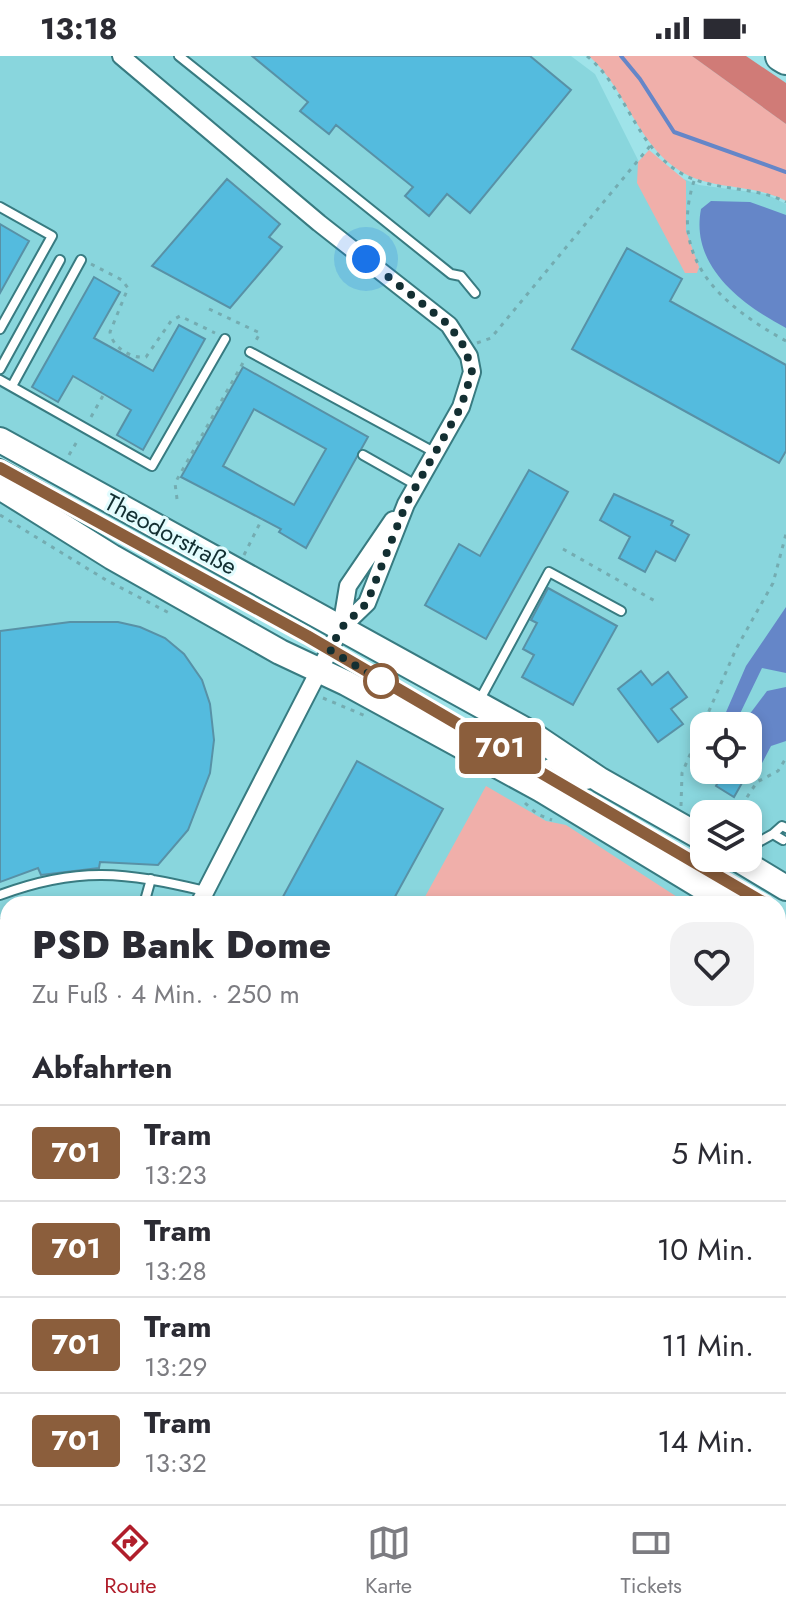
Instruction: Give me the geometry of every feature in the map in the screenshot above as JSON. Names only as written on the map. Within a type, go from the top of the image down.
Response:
[{"type":"highway","points":[[781,56],[786,59]]},
{"type":"main road","name":"Theodorstraße","points":[[0,440],[477,703],[500,725],[690,830]]},
{"type":"main road","points":[[0,452],[12,458],[32,459]]},
{"type":"main road","name":"Theodorstraße","points":[[0,487],[112,557],[477,755],[534,797],[715,896]]},
{"type":"main road","points":[[534,797],[555,768],[600,780]]},
{"type":"main road","points":[[759,872],[786,888]]},
{"type":"street","points":[[121,56],[296,204],[449,325],[465,348],[471,364],[469,387],[417,486],[348,586],[341,628],[203,896]]},
{"type":"street","points":[[341,628],[367,603],[406,504]]},
{"type":"lane","points":[[179,56],[451,274],[461,276],[475,293]]},
{"type":"lane","points":[[0,207],[52,236],[0,329]]},
{"type":"lane","points":[[0,369],[60,260]]},
{"type":"lane","points":[[12,386],[81,260]]},
{"type":"lane","points":[[0,380],[152,466],[225,339]]},
{"type":"lane","points":[[250,352],[435,453]]},
{"type":"lane","points":[[363,455],[417,486]]},
{"type":"lane","points":[[0,464],[319,671],[473,738],[485,739],[500,725]]},
{"type":"lane","points":[[477,703],[549,572],[621,611]]},
{"type":"lane","points":[[477,755],[491,756],[501,741],[500,725]]},
{"type":"lane","points":[[762,840],[782,826],[786,828]]},
{"type":"lane","points":[[773,834],[783,840]]},
{"type":"lane","points":[[0,895],[64,875],[87,873],[151,879],[197,896]]},
{"type":"lane","points":[[146,896],[151,879]]},
{"type":"path","points":[[587,56],[616,85],[650,146],[677,171],[695,180],[756,191],[786,202]]},
{"type":"path","points":[[465,348],[491,338],[650,146]]},
{"type":"path","points":[[695,180],[690,195],[688,232],[701,268],[723,299],[737,312],[786,341]]},
{"type":"path","points":[[81,260],[126,285],[127,296],[110,332],[114,344],[123,353],[140,359],[146,357],[171,321],[180,316],[225,339]]},
{"type":"path","points":[[177,499],[175,483],[260,333],[209,309]]},
{"type":"path","points":[[0,515],[106,580],[177,617]]},
{"type":"path","points":[[238,570],[262,519]]},
{"type":"path","points":[[674,820],[681,805],[682,773],[736,649],[773,583],[786,534]]},
{"type":"path","points":[[563,549],[655,601]]},
{"type":"path","points":[[319,671],[370,718]]},
{"type":"path","points":[[745,800],[757,782],[778,771],[786,758]]},
{"type":"path","points":[[534,797],[537,814],[561,821]]},
{"type":"shaded area","points":[[0,56],[571,56],[595,74],[639,162],[699,185],[766,194],[786,204],[786,874],[762,860],[762,800],[690,800],[690,817],[301,595],[0,431]]},
{"type":"shaded area","points":[[589,56],[692,56],[786,124],[786,201],[773,195],[705,182],[680,171],[665,160],[642,131],[613,84]]},
{"type":"shaded area","points":[[692,56],[746,56],[786,83],[786,124]]},
{"type":"shaded area","points":[[649,150],[686,181],[686,231],[699,267],[697,273],[685,273],[637,183],[638,162]]},
{"type":"shaded area","points":[[711,201],[750,202],[786,215],[786,328],[736,295],[711,265],[703,248],[700,229],[701,209]]},
{"type":"shaded area","points":[[0,495],[523,789],[696,896],[0,896]]},
{"type":"shaded area","points":[[786,607],[786,673],[762,668],[741,712],[726,712],[746,666]]},
{"type":"shaded area","points":[[786,687],[786,741],[771,746],[762,763],[762,712],[751,712],[767,691]]},
{"type":"shaded area","points":[[486,786],[546,821],[566,825],[676,896],[425,896]]},
{"type":"building","points":[[252,56],[530,56],[571,90],[470,213],[447,194],[429,216],[405,196],[413,187],[336,125],[329,134],[300,111],[308,102]]},
{"type":"building","points":[[227,179],[280,224],[269,237],[282,247],[230,308],[152,266]]},
{"type":"building","points":[[0,224],[29,241],[0,293]]},
{"type":"building","points":[[627,248],[682,279],[670,301],[786,365],[786,451],[779,463],[572,349]]},
{"type":"building","points":[[94,277],[120,292],[94,338],[153,371],[179,325],[205,339],[143,450],[117,435],[131,410],[73,376],[58,402],[32,387]]},
{"type":"building","points":[[243,367],[368,437],[306,548],[279,532],[281,529],[181,477]],"holes":[[[254,409],[326,449],[294,505],[223,466]]]},
{"type":"building","points":[[529,470],[568,492],[486,639],[425,605],[459,544],[480,556]]},
{"type":"building","points":[[614,494],[673,521],[671,525],[689,535],[675,561],[656,551],[645,572],[619,558],[630,537],[600,520]]},
{"type":"building","points":[[548,588],[617,626],[573,705],[522,677],[534,655],[523,649],[537,623],[531,620]]},
{"type":"building","points":[[70,622],[118,622],[140,627],[165,638],[184,654],[202,680],[210,704],[214,740],[210,773],[188,830],[158,865],[100,862],[99,868],[41,875],[38,868],[0,882],[0,631]]},
{"type":"building","points":[[641,671],[652,685],[668,672],[687,697],[671,709],[683,724],[658,742],[618,689]]},
{"type":"building","points":[[357,761],[443,809],[395,896],[283,896]]},
{"type":"building","points":[[717,784],[741,784],[734,797]]},
{"type":"waterway","points":[[621,56],[640,79],[674,132],[786,172]]},
{"type":"tram line","points":[[0,459],[494,736],[764,896]]},
{"type":"tram line","name":"701","points":[[0,468],[307,636],[752,896]]},
{"type":"route","points":[[366,259],[449,325],[465,348],[472,372],[461,407],[406,504],[365,607],[341,628],[330,650],[381,681]]}]
